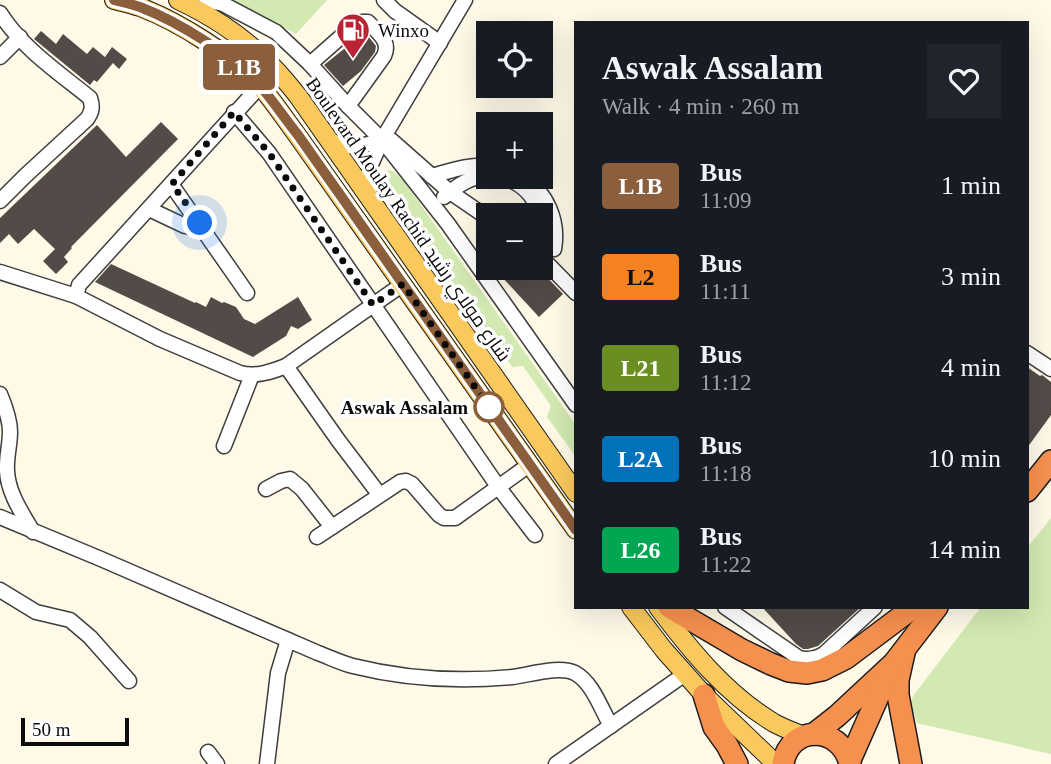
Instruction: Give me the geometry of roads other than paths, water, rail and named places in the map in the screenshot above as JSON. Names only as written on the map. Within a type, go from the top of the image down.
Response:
[{"type":"highway","points":[[1029,488],[1051,461]]},
{"type":"highway","points":[[672,609],[761,660],[789,671],[807,673],[822,670],[846,659],[911,609]]},
{"type":"highway","points":[[783,764],[794,742],[837,716],[900,655],[935,609]]},
{"type":"highway","points":[[850,762],[900,655]]},
{"type":"highway","points":[[900,655],[898,695],[911,764]]},
{"type":"highway","points":[[704,695],[713,727],[737,764]]},
{"type":"highway","points":[[809,735],[825,735],[835,739],[843,747],[850,762]]},
{"type":"main road","points":[[114,0],[140,7],[195,36],[234,63],[260,86],[298,135],[574,527]]},
{"type":"main road","name":"Boulevard Moulay Rachid شارع مولاي رشيد","points":[[178,0],[247,43],[273,66],[298,96],[574,490]]},
{"type":"main road","points":[[633,609],[704,695],[776,764]]},
{"type":"main road","points":[[660,609],[694,654],[742,700],[775,724],[809,735]]},
{"type":"street","points":[[206,0],[223,4],[276,32],[348,106],[450,192],[476,210]]},
{"type":"street","points":[[384,0],[440,43]]},
{"type":"street","points":[[372,201],[368,183],[369,169],[384,137],[465,0]]},
{"type":"street","points":[[377,32],[395,11]]},
{"type":"street","points":[[0,13],[42,59],[90,98],[92,107],[87,119],[0,201]]},
{"type":"street","points":[[310,64],[352,27],[368,22],[387,44],[387,50],[348,106]]},
{"type":"street","points":[[0,57],[20,37]]},
{"type":"street","points":[[76,296],[79,285],[260,86]]},
{"type":"street","points":[[234,112],[269,153],[499,488],[535,536]]},
{"type":"street","points":[[325,136],[340,145],[355,148],[384,137]]},
{"type":"street","points":[[384,137],[574,402]]},
{"type":"street","points":[[431,176],[476,166]]},
{"type":"street","points":[[434,205],[460,184],[476,177]]},
{"type":"street","points":[[172,184],[247,293]]},
{"type":"street","points":[[524,189],[536,203]]},
{"type":"street","points":[[537,189],[548,204],[554,220],[554,249]]},
{"type":"street","points":[[149,209],[185,226],[200,223]]},
{"type":"street","points":[[553,269],[574,291]]},
{"type":"street","points":[[0,272],[76,296],[160,339],[240,373],[251,375],[286,366],[403,284]]},
{"type":"street","points":[[1029,354],[1051,369]]},
{"type":"street","points":[[286,366],[379,494]]},
{"type":"street","points":[[224,446],[251,375]]},
{"type":"street","points":[[0,394],[9,419],[6,470],[13,496],[33,532]]},
{"type":"street","points":[[317,537],[400,482],[409,481],[439,515],[450,519],[461,515],[529,465]]},
{"type":"street","points":[[265,489],[290,479],[302,489],[332,527]]},
{"type":"street","points":[[0,517],[351,666],[441,680],[474,680],[566,670],[582,679],[591,689],[611,726]]},
{"type":"street","points":[[0,590],[36,612],[70,620],[90,637],[129,681]]},
{"type":"street","points":[[729,609],[799,657],[808,659],[824,654],[873,609]]},
{"type":"street","points":[[267,764],[278,673],[288,640]]},
{"type":"street","points":[[556,764],[570,760],[611,726],[685,674]]},
{"type":"street","points":[[208,752],[217,764]]},
{"type":"place","name":"Winxo","points":[[353,60]]},
{"type":"place","name":"Aswak Assalam","points":[[489,407]]}]
